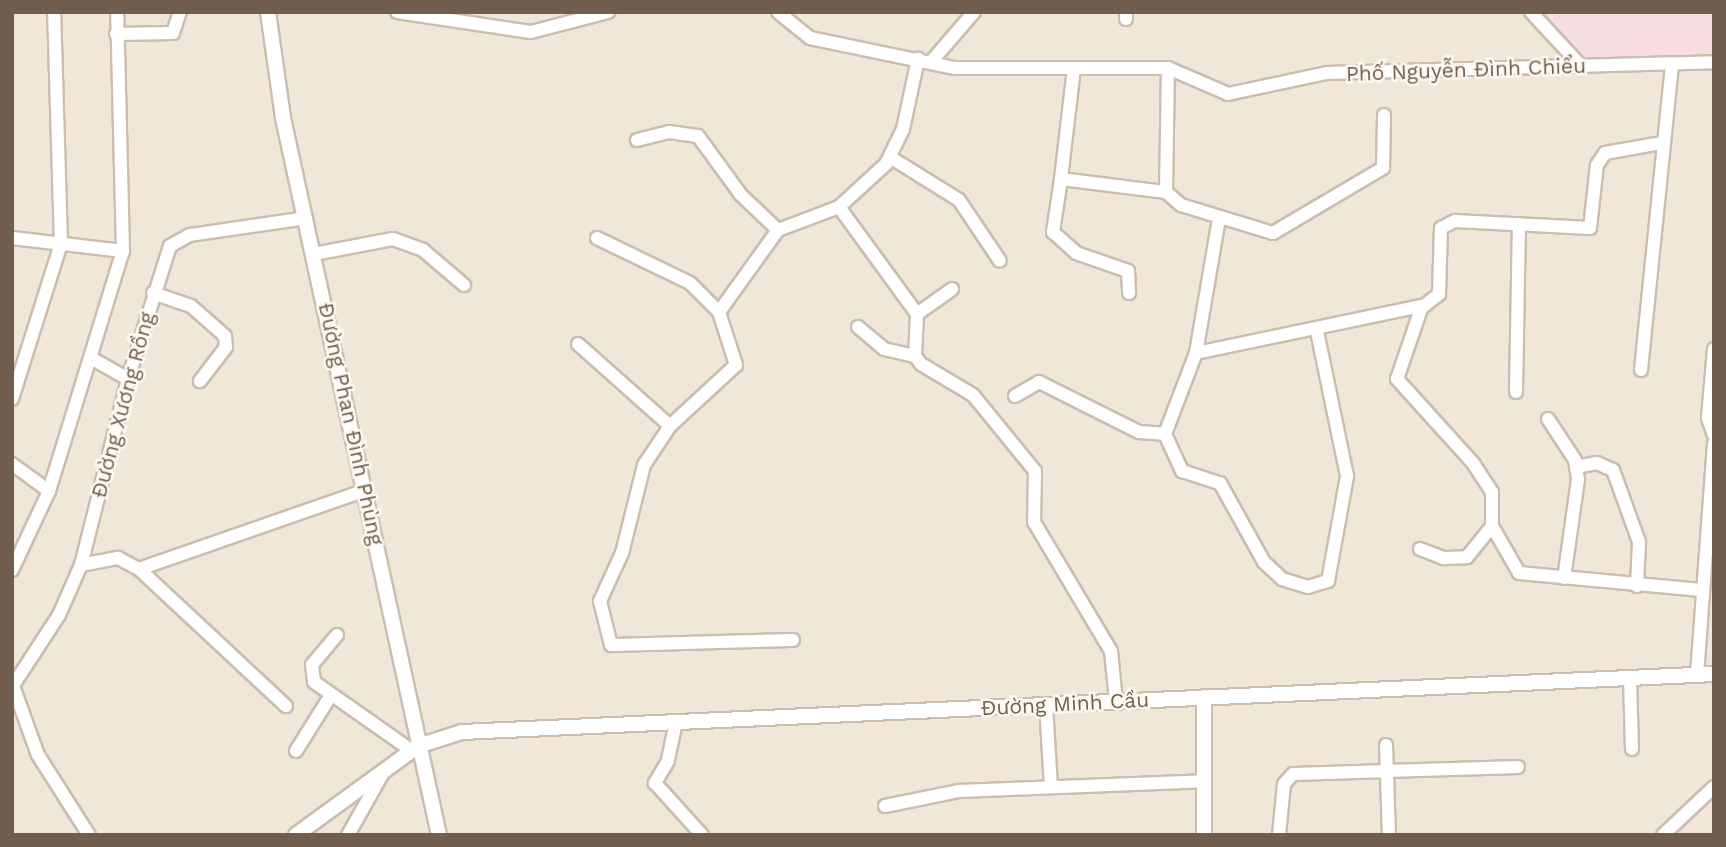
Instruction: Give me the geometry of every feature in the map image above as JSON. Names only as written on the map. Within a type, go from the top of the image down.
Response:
[{"type":"street","points":[[12,399],[61,244],[54,12]]},
{"type":"street","points":[[12,570],[48,491],[123,251],[117,12]]},
{"type":"street","points":[[116,34],[173,33],[180,12]]},
{"type":"street","name":"Đường Phan Đình Phùng","points":[[268,12],[306,218],[366,490],[415,749],[439,835]]},
{"type":"street","points":[[397,12],[531,32],[608,12]]},
{"type":"street","name":"Phố Nguyễn Đình Chiểu","points":[[778,12],[810,38],[924,60],[1073,68],[1168,68],[1228,94],[1327,74],[1714,62]]},
{"type":"street","points":[[719,312],[778,230],[839,207],[890,157],[903,129],[924,60],[974,12]]},
{"type":"street","points":[[1531,12],[1581,66]]},
{"type":"street","points":[[1641,370],[1672,65]]},
{"type":"street","points":[[1073,68],[1053,232],[1076,253],[1128,271],[1129,293]]},
{"type":"street","points":[[1166,192],[1168,68]]},
{"type":"street","points":[[1061,179],[1166,192],[1219,218],[1272,233],[1287,228],[1382,168],[1384,115]]},
{"type":"street","points":[[637,140],[669,132],[698,136],[741,195],[778,230]]},
{"type":"street","points":[[1196,353],[1317,331],[1422,306],[1439,294],[1441,228],[1455,221],[1590,228],[1597,164],[1605,153],[1662,143]]},
{"type":"street","points":[[890,157],[958,200],[1000,261]]},
{"type":"street","points":[[839,207],[917,314],[915,356]]},
{"type":"street","name":"Đường Xương Rồng","points":[[14,680],[81,565],[128,379],[170,246],[190,235],[306,218]]},
{"type":"street","points":[[1015,396],[1039,382],[1139,432],[1165,433],[1173,425],[1196,353],[1219,218]]},
{"type":"street","points":[[1516,392],[1519,224]]},
{"type":"street","points":[[12,238],[123,251]]},
{"type":"street","points":[[597,238],[678,275],[719,312],[736,365],[670,426],[644,465],[622,553],[600,601],[611,645],[793,639]]},
{"type":"street","points":[[314,254],[393,239],[424,250],[464,285]]},
{"type":"street","points":[[917,314],[952,289]]},
{"type":"street","points":[[153,293],[191,306],[225,336],[226,347],[200,381]]},
{"type":"street","points":[[1422,306],[1397,379],[1474,463],[1492,492],[1492,526],[1518,573],[1701,590]]},
{"type":"street","points":[[858,327],[884,349],[915,356],[973,395],[1035,471],[1034,522],[1111,651],[1116,701]]},
{"type":"street","points":[[1165,433],[1182,471],[1220,482],[1264,562],[1282,579],[1308,587],[1328,581],[1347,476],[1317,331]]},
{"type":"street","points":[[578,344],[670,426]]},
{"type":"street","points":[[1714,349],[1708,418],[1714,435]]},
{"type":"street","points":[[91,358],[128,379]]},
{"type":"street","points":[[1548,419],[1576,467],[1564,578]]},
{"type":"street","points":[[1697,675],[1701,590],[1714,444]]},
{"type":"street","points":[[1576,467],[1597,463],[1613,470],[1639,542],[1637,586]]},
{"type":"street","points":[[12,464],[48,491]]},
{"type":"street","points":[[139,569],[366,490]]},
{"type":"street","points":[[1420,549],[1444,558],[1467,557],[1492,526]]},
{"type":"street","points":[[81,565],[118,558],[139,569],[286,706]]},
{"type":"street","points":[[337,635],[312,665],[314,682],[415,749]]},
{"type":"street","name":"Đường Minh Cầu","points":[[296,835],[415,749],[462,732],[1714,674]]},
{"type":"street","points":[[1630,678],[1632,749]]},
{"type":"street","points":[[14,680],[38,755],[89,835]]},
{"type":"street","points":[[296,751],[331,695]]},
{"type":"street","points":[[1204,697],[1204,835]]},
{"type":"street","points":[[1046,705],[1051,786]]},
{"type":"street","points":[[676,722],[668,761],[655,783],[702,835]]},
{"type":"street","points":[[1386,745],[1389,835]]},
{"type":"street","points":[[1279,835],[1289,776],[1387,775],[1518,767]]},
{"type":"street","points":[[348,835],[383,773]]},
{"type":"street","points":[[885,806],[959,791],[1204,781]]},
{"type":"street","points":[[1663,835],[1714,787]]},
{"type":"shaded area","points":[[12,12],[1714,12],[1714,835],[12,835]]},
{"type":"shaded area","points":[[1538,12],[1714,12],[1714,53],[1583,62]]}]
